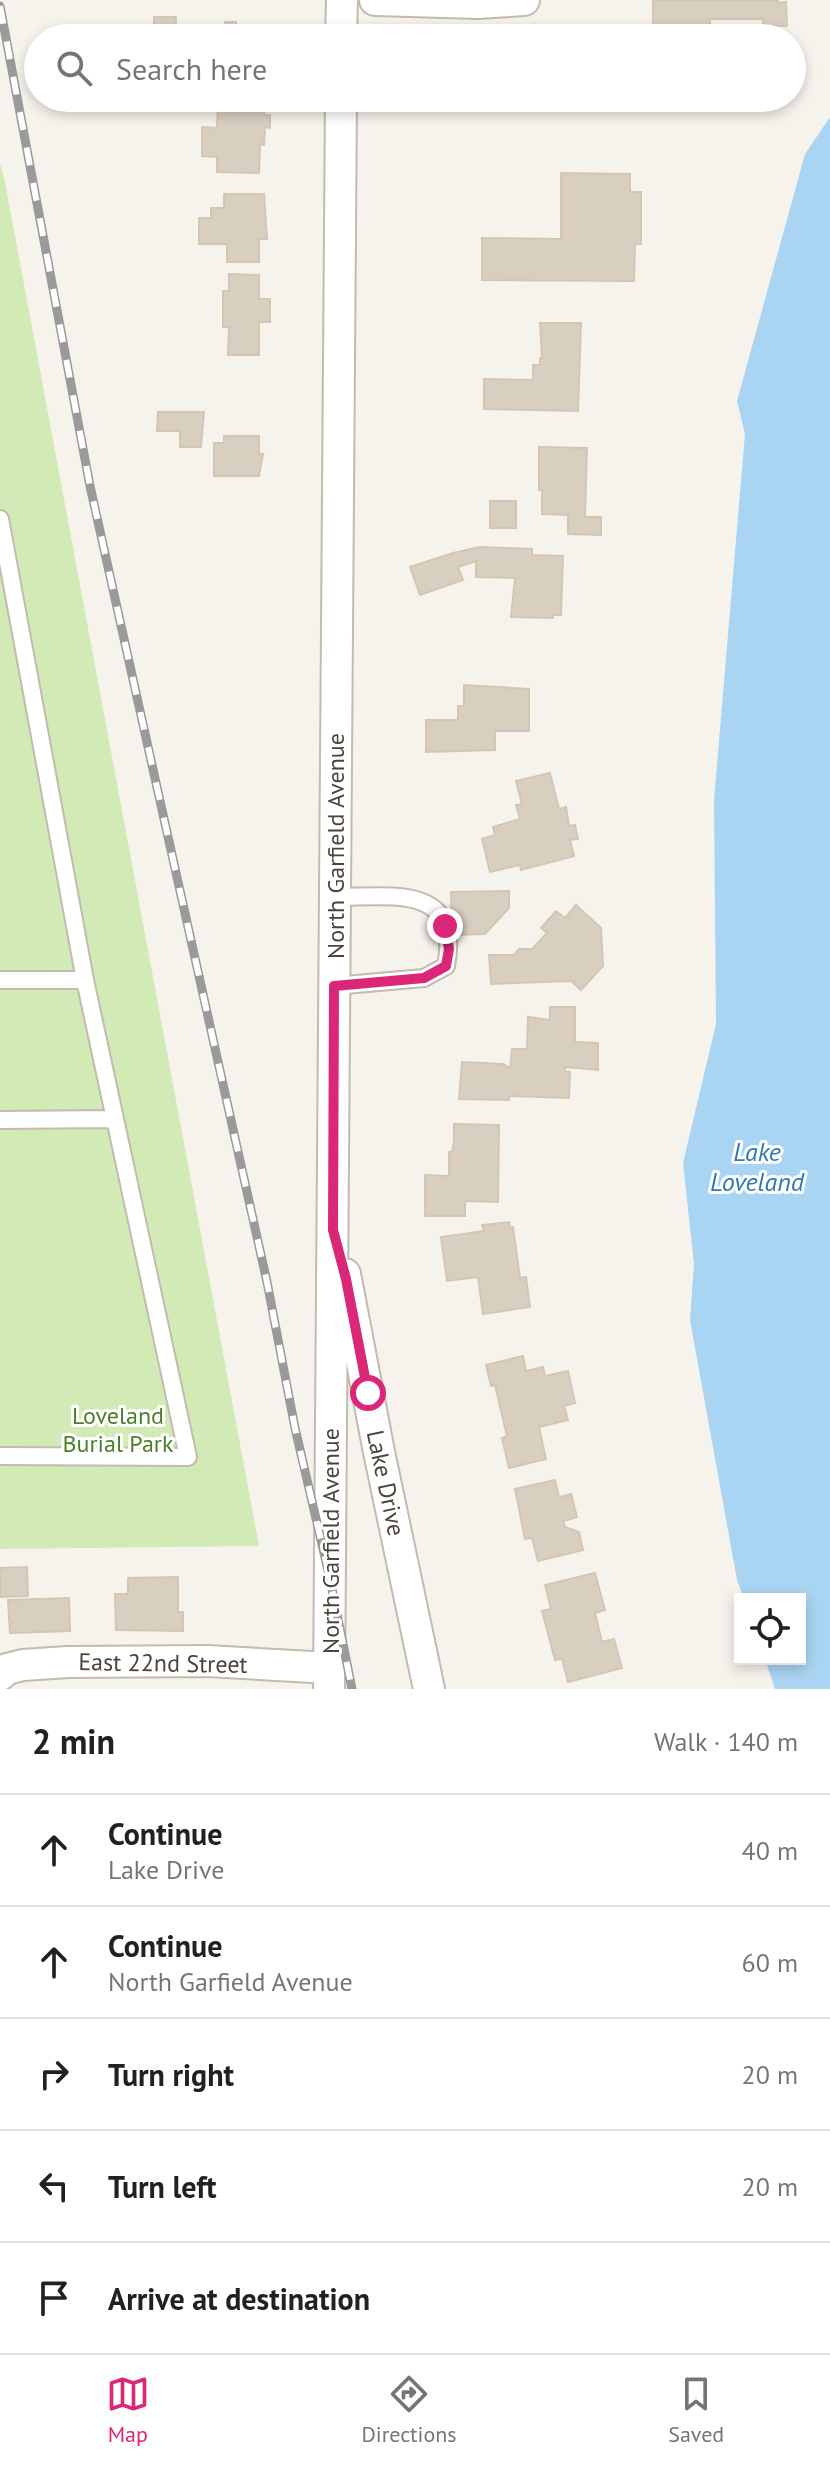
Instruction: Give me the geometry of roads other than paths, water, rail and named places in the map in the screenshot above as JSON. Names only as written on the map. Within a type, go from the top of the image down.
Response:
[{"type":"street","points":[[341,24],[342,0]]},
{"type":"street","points":[[375,0],[478,3],[524,0]]},
{"type":"street","name":"North Garfield Avenue","points":[[329,1679],[341,112]]},
{"type":"street","name":"Lake Drive","points":[[333,1230],[346,1279],[429,1689]]},
{"type":"street","name":"East 22nd Street","points":[[1,1673],[23,1665],[68,1662],[208,1661],[329,1679]]},
{"type":"lane","points":[[0,519],[85,980],[188,1457],[0,1456]]},
{"type":"lane","points":[[334,986],[424,978],[446,966],[449,949],[445,926],[436,908],[415,898],[335,897]]},
{"type":"lane","points":[[0,980],[85,980]]},
{"type":"lane","points":[[0,1120],[113,1119]]},
{"type":"water","name":"Lake Loveland","points":[[830,117],[830,1689],[775,1689],[767,1665],[806,1665],[806,1593],[742,1593],[737,1580],[690,1320],[694,1264],[683,1163],[716,1024],[714,800],[745,434],[737,401],[805,154]]},
{"type":"railway","points":[[0,6],[90,486],[267,1282],[295,1428],[352,1689]]},
{"type":"park label","name":"Loveland Burial Park","points":[[118,1429]]}]
